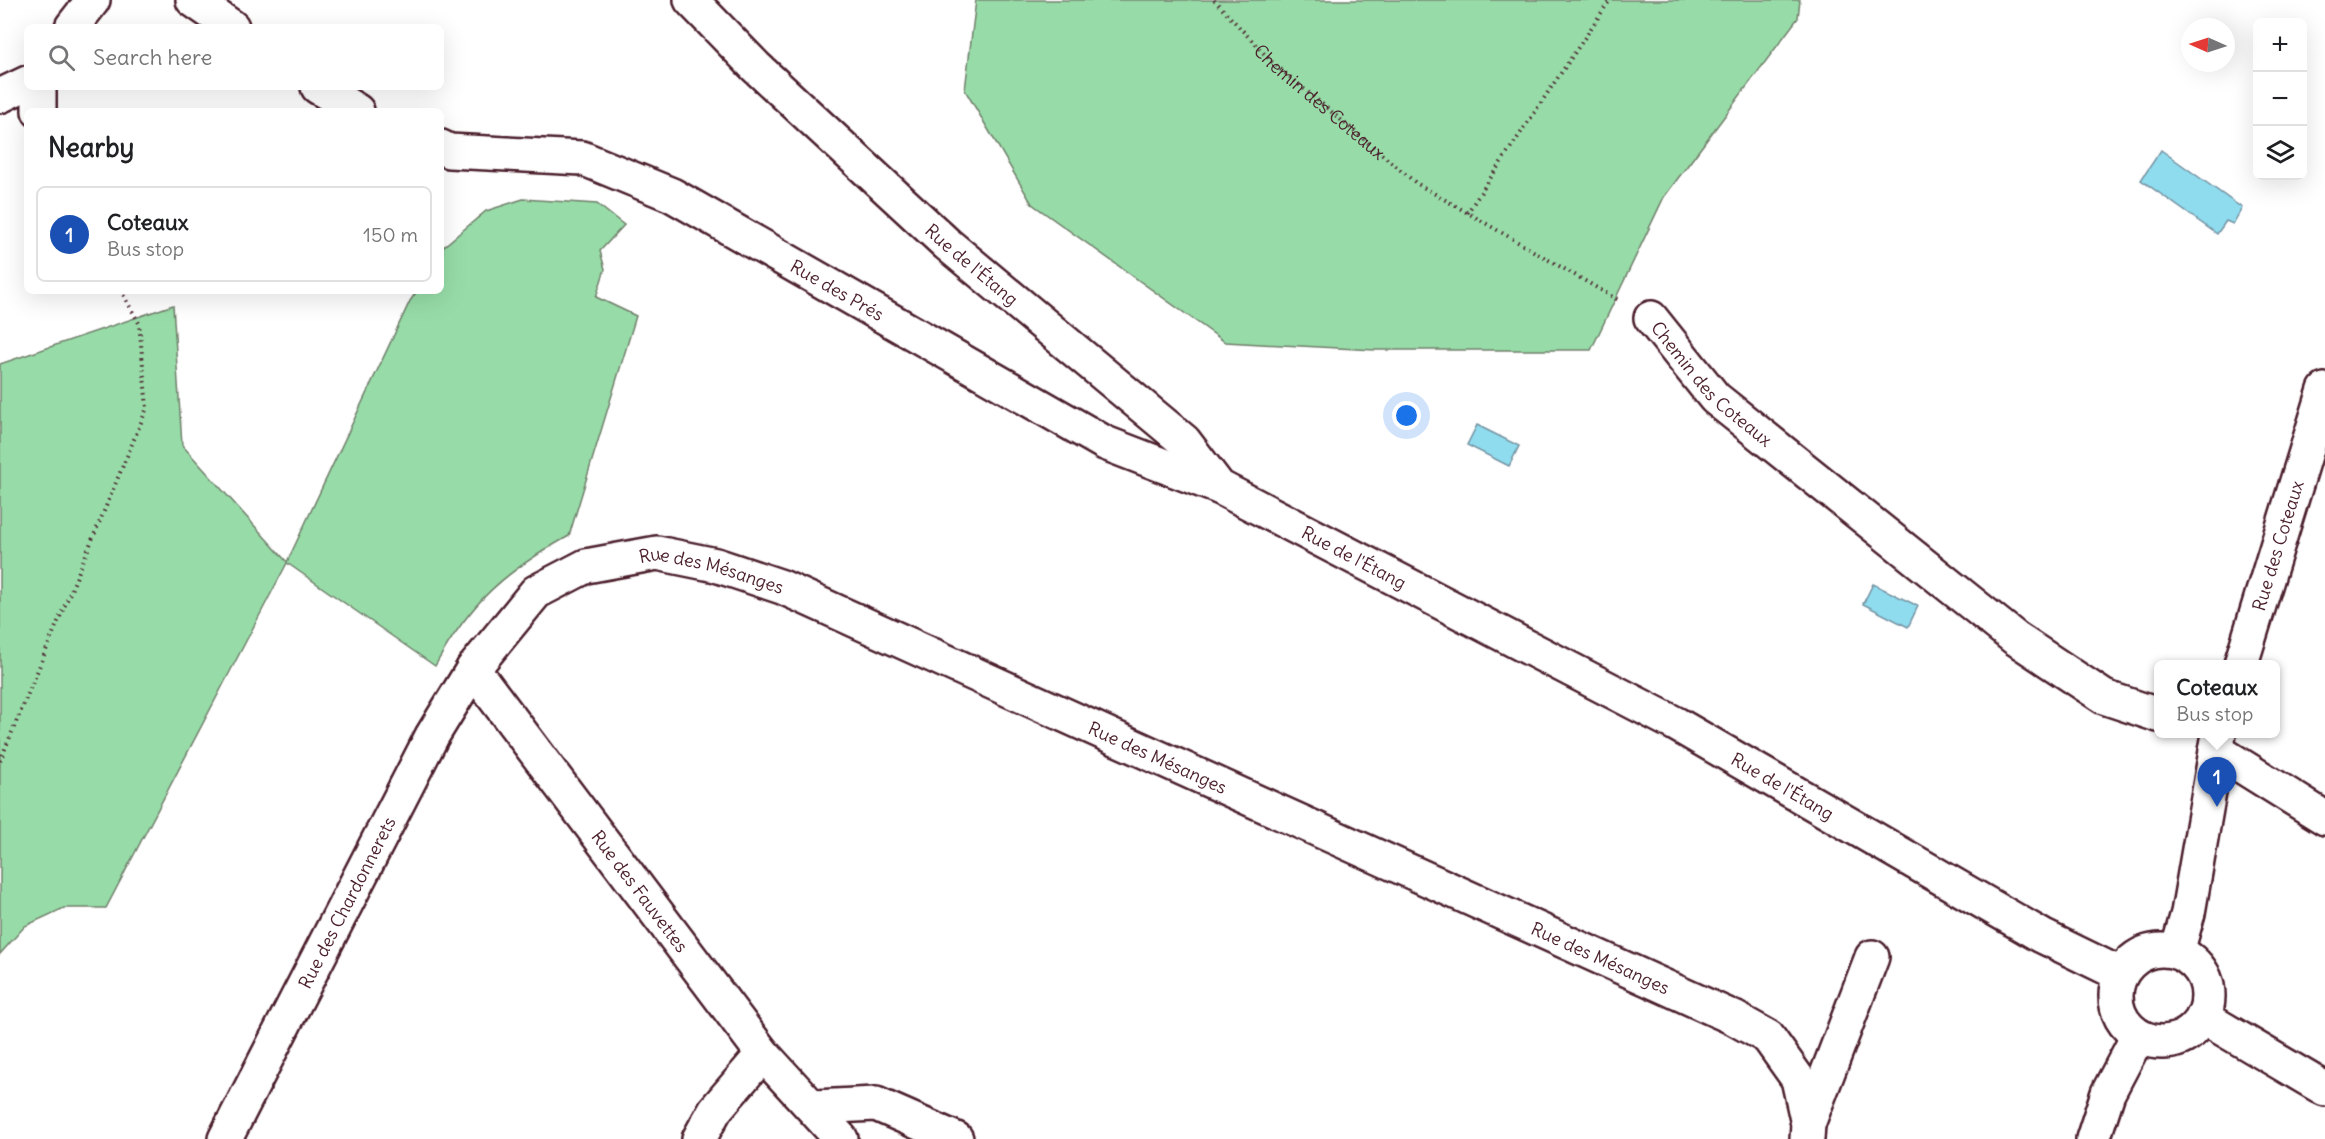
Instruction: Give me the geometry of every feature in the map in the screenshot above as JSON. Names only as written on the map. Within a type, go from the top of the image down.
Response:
[{"type":"street","points":[[74,24],[93,0]]},
{"type":"street","points":[[193,0],[228,24]]},
{"type":"street","name":"Rue de l'Étang","points":[[691,0],[756,67],[947,244],[1184,441],[1219,487],[1676,724],[2042,936],[2120,974]]},
{"type":"street","points":[[0,96],[24,84]]},
{"type":"street","points":[[39,90],[39,108]]},
{"type":"street","points":[[323,90],[352,108]]},
{"type":"street","name":"Rue des Prés","points":[[444,148],[449,151],[582,158],[672,195],[1105,443],[1219,487]]},
{"type":"street","name":"Chemin des Coteaux","points":[[1651,318],[1714,398],[2015,638],[2104,697],[2154,714]]},
{"type":"street","name":"Rue des Coteaux","points":[[2242,660],[2325,390]]},
{"type":"street","name":"Rue des Mésanges","points":[[473,669],[536,592],[586,566],[657,554],[716,565],[792,592],[1734,1018],[1768,1037],[1798,1079],[1808,1131]]},
{"type":"street","name":"Rue des Fauvettes","points":[[473,669],[763,1054],[841,1139]]},
{"type":"street","name":"Rue des Chardonnerets","points":[[225,1139],[427,747],[473,669]]},
{"type":"street","points":[[2177,952],[2188,913],[2218,738],[2325,818]]},
{"type":"street","points":[[2162,949],[2177,952],[2188,957],[2200,968],[2207,982],[2209,998],[2203,1017],[2193,1030],[2180,1039],[2164,1042],[2138,1036],[2125,1023],[2118,1008],[2120,974],[2133,960],[2147,952],[2162,949]]},
{"type":"street","name":"Rue des Mésanges","points":[[1808,1131],[1872,957]]},
{"type":"street","points":[[2203,1017],[2325,1089]]},
{"type":"street","points":[[2093,1139],[2108,1093],[2138,1036]]},
{"type":"street","points":[[699,1139],[715,1110],[763,1054]]},
{"type":"street","points":[[814,1107],[876,1104],[956,1139]]},
{"type":"path","name":"Chemin des Coteaux","points":[[1215,0],[1272,62],[1416,183],[1651,318]]},
{"type":"path","points":[[1467,213],[1610,0]]},
{"type":"path","points":[[0,761],[147,408],[139,323],[123,294]]},
{"type":"green space","points":[[976,0],[1800,0],[1798,18],[1664,197],[1591,350],[1375,350],[1225,342],[1032,204],[965,90]]},
{"type":"green space","points":[[523,199],[597,204],[624,225],[600,251],[605,269],[596,297],[636,316],[569,536],[526,562],[491,590],[462,623],[435,666],[287,563],[106,908],[64,908],[25,926],[0,954],[0,364],[173,305],[182,445],[287,562],[410,301],[415,294],[444,294],[444,246],[486,211]]},
{"type":"water","points":[[2161,150],[2242,208],[2233,224],[2226,221],[2217,234],[2141,180]]},
{"type":"water","points":[[1477,425],[1519,446],[1509,466],[1467,445]]},
{"type":"water","points":[[1873,584],[1918,606],[1908,627],[1863,604]]},
{"type":"place","name":"Coteaux","points":[[2217,807]]}]
